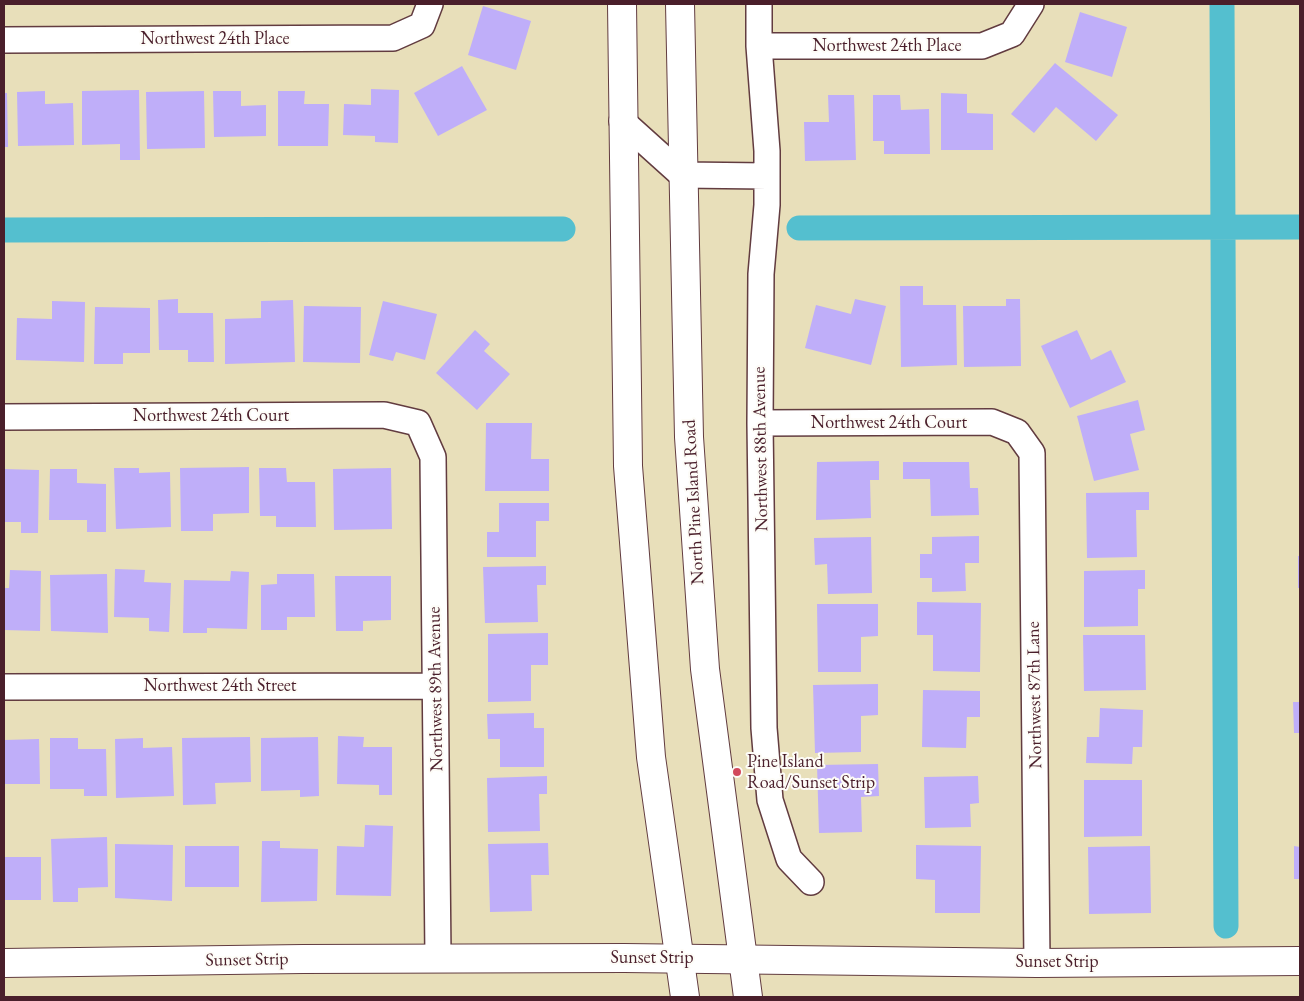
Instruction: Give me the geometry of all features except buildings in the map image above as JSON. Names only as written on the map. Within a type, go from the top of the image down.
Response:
[{"type":"main road","points":[[622,4],[622,121],[628,466],[651,757],[685,997]]},
{"type":"main road","name":"North Pine Island Road","points":[[680,4],[682,176],[689,437],[705,669],[748,997]]},
{"type":"main road","name":"Sunset Strip","points":[[4,963],[438,958],[743,958],[1037,963],[1300,962]]},
{"type":"street","name":"Northwest 88th Avenue","points":[[759,4],[759,46],[767,176],[761,274],[760,423],[764,728],[770,800],[789,859],[811,882]]},
{"type":"street","name":"Northwest 24th Place","points":[[759,46],[982,46],[1012,34],[1031,4]]},
{"type":"street","name":"Northwest 24th Place","points":[[4,40],[393,38],[426,14]]},
{"type":"street","points":[[622,121],[682,176],[767,176]]},
{"type":"street","name":"Northwest 24th Court","points":[[4,417],[384,415],[418,423]]},
{"type":"street","name":"Northwest 24th Court","points":[[760,423],[992,422],[1017,432]]},
{"type":"street","name":"Northwest 89th Avenue","points":[[418,423],[433,457],[438,958]]},
{"type":"street","name":"Northwest 87th Lane","points":[[1017,432],[1032,453],[1037,963]]},
{"type":"street","name":"Northwest 24th Street","points":[[4,686],[436,686]]},
{"type":"waterway","points":[[1222,4],[1226,926]]},
{"type":"waterway","points":[[799,228],[1300,227]]},
{"type":"waterway","points":[[4,230],[563,229]]},
{"type":"place","name":"Pine Island Road/Sunset Strip","points":[[737,772]]}]
